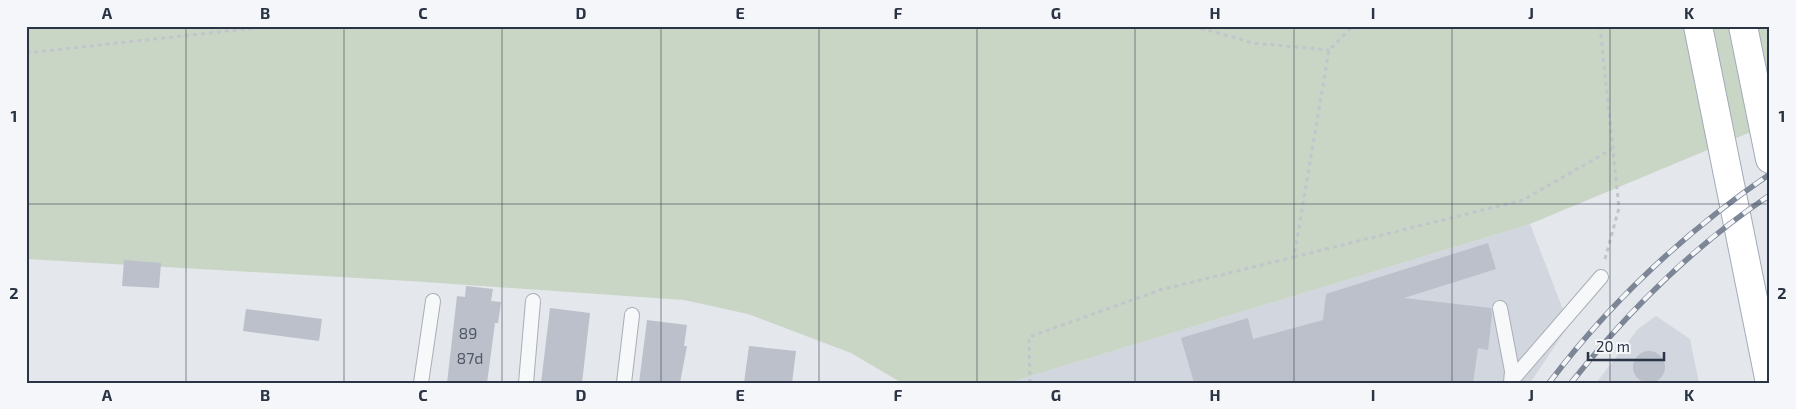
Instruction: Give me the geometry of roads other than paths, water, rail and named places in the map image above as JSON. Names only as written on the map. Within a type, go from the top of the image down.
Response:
[{"type":"main road","points":[[1698,26],[1770,383]]},
{"type":"main road","points":[[1743,26],[1770,159]]},
{"type":"lane","points":[[1511,381],[1601,277]]},
{"type":"lane","points":[[421,383],[433,301]]},
{"type":"lane","points":[[526,383],[533,301]]},
{"type":"lane","points":[[1500,308],[1512,371],[1511,381]]},
{"type":"lane","points":[[624,383],[632,315]]},
{"type":"railway","points":[[1549,383],[1598,324],[1651,270],[1708,220],[1770,174]]},
{"type":"railway","points":[[1571,383],[1616,330],[1663,281],[1714,236],[1770,195]]}]
